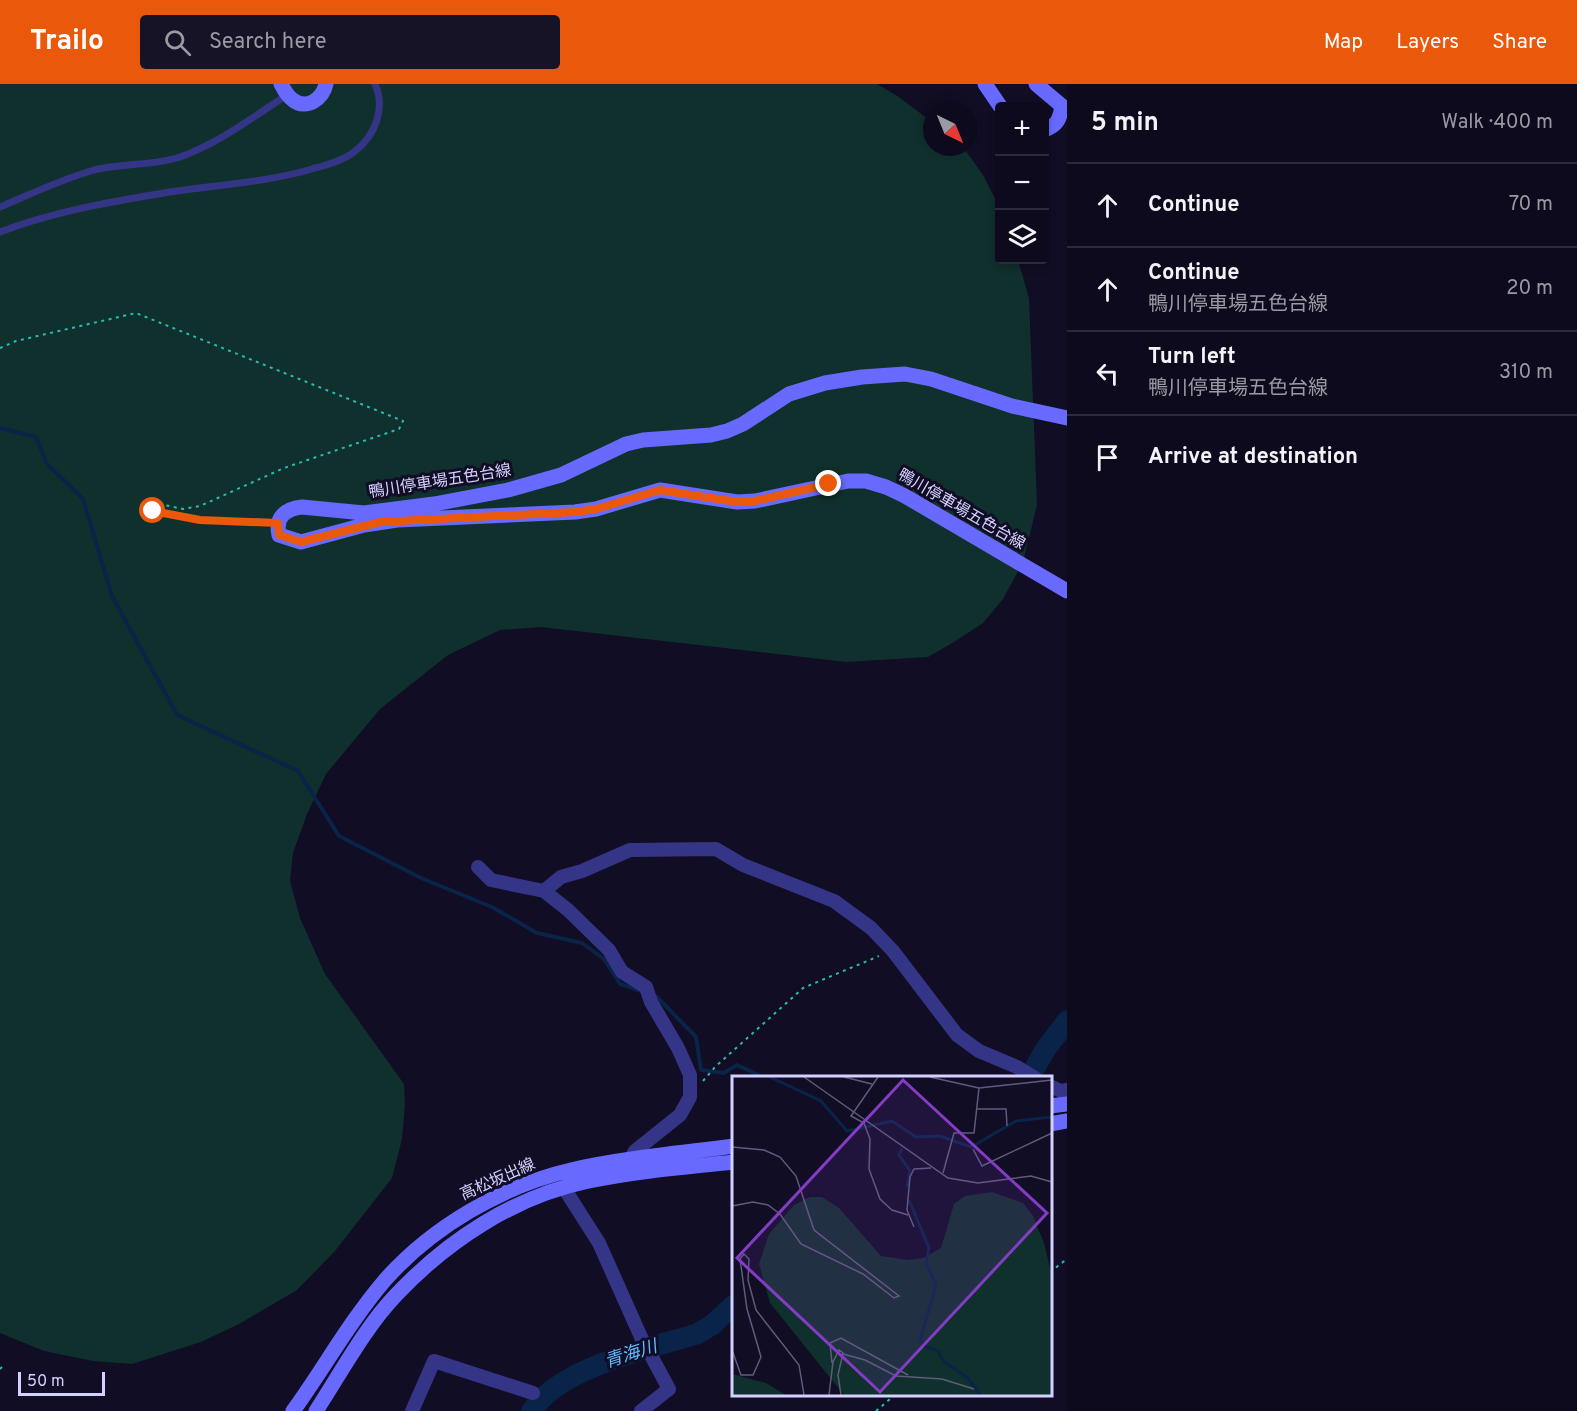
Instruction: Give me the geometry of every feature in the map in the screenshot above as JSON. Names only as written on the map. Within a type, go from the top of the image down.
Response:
[{"type":"main road","points":[[284,89],[298,103],[312,103],[320,98],[325,91],[326,84]]},
{"type":"main road","points":[[985,84],[997,102]]},
{"type":"main road","points":[[1036,84],[1062,106],[1060,118],[1049,128]]},
{"type":"main road","name":"鴨川停車場五色台線","points":[[1067,418],[1031,412],[931,379],[905,374],[862,377],[825,383],[789,394],[743,424],[727,431],[711,435],[643,440],[626,444],[561,475],[508,490],[434,504],[364,513],[302,507],[284,512],[278,523],[279,535],[301,542],[380,522],[596,509],[660,490],[737,502],[755,501],[829,484],[866,481],[905,496],[1067,591]]},
{"type":"main road","points":[[1052,1106],[1067,1104]]},
{"type":"main road","points":[[1052,1124],[1067,1121]]},
{"type":"main road","name":"高松坂出線","points":[[293,1411],[386,1280],[427,1241],[466,1212],[523,1185],[571,1170],[732,1146]]},
{"type":"main road","name":"高松坂出線","points":[[316,1411],[360,1343],[395,1296],[441,1252],[484,1222],[528,1201],[588,1181],[732,1162]]},
{"type":"street","points":[[544,891],[561,877],[582,871],[630,850],[716,849],[743,865],[834,902],[871,928],[893,951],[957,1035],[980,1052],[1029,1075]]},
{"type":"street","points":[[478,867],[492,880],[544,891],[568,910],[609,950],[622,972],[646,987],[651,1002],[690,1075],[690,1097],[680,1115],[635,1151],[630,1160]]},
{"type":"street","points":[[1052,1087],[1062,1091],[1067,1090]]},
{"type":"street","points":[[564,1188],[599,1243],[641,1337],[669,1389],[641,1411]]},
{"type":"street","points":[[412,1411],[434,1361],[533,1393]]},
{"type":"lane","points":[[0,232],[72,211],[164,193],[288,176],[332,164],[354,153],[375,129],[380,107],[379,93],[375,84]]},
{"type":"lane","points":[[0,207],[65,180],[96,170],[156,163],[180,157],[234,129],[284,89]]},
{"type":"path","points":[[0,348],[16,341],[136,314],[403,421],[399,429],[284,468],[200,506],[183,509],[150,502],[153,511],[200,520],[278,523]]},
{"type":"path","points":[[705,1078],[803,988],[893,951]]},
{"type":"path","points":[[1052,1270],[1067,1259]]},
{"type":"path","points":[[876,1411],[895,1396]]},
{"type":"green space","points":[[0,84],[877,84],[896,95],[923,115],[923,156],[969,156],[983,175],[995,198],[995,264],[1019,264],[1029,298],[1037,505],[1023,562],[1003,599],[983,623],[928,657],[846,662],[541,627],[500,630],[448,655],[380,709],[326,774],[307,814],[293,853],[290,881],[300,918],[325,974],[404,1084],[402,1139],[392,1178],[335,1251],[297,1290],[239,1324],[201,1342],[132,1364],[93,1361],[44,1351],[0,1333]]},
{"type":"waterway","points":[[0,428],[36,437],[47,464],[83,499],[112,596],[177,715],[298,771],[339,836],[421,878],[492,907],[537,933],[582,943],[604,959],[620,984],[644,992]]},
{"type":"waterway","points":[[654,996],[696,1037],[701,1070],[724,1073],[737,1065],[761,1076]]},
{"type":"waterway","name":"青海川","points":[[1030,1076],[1045,1050],[1067,1021]]},
{"type":"waterway","name":"青海川","points":[[532,1411],[545,1396],[583,1371],[631,1353],[697,1334],[712,1325],[732,1307]]},
{"type":"route","points":[[153,511],[200,520],[278,523],[279,535],[301,542],[380,522],[596,509],[660,490],[737,502],[773,498],[829,484]]}]
